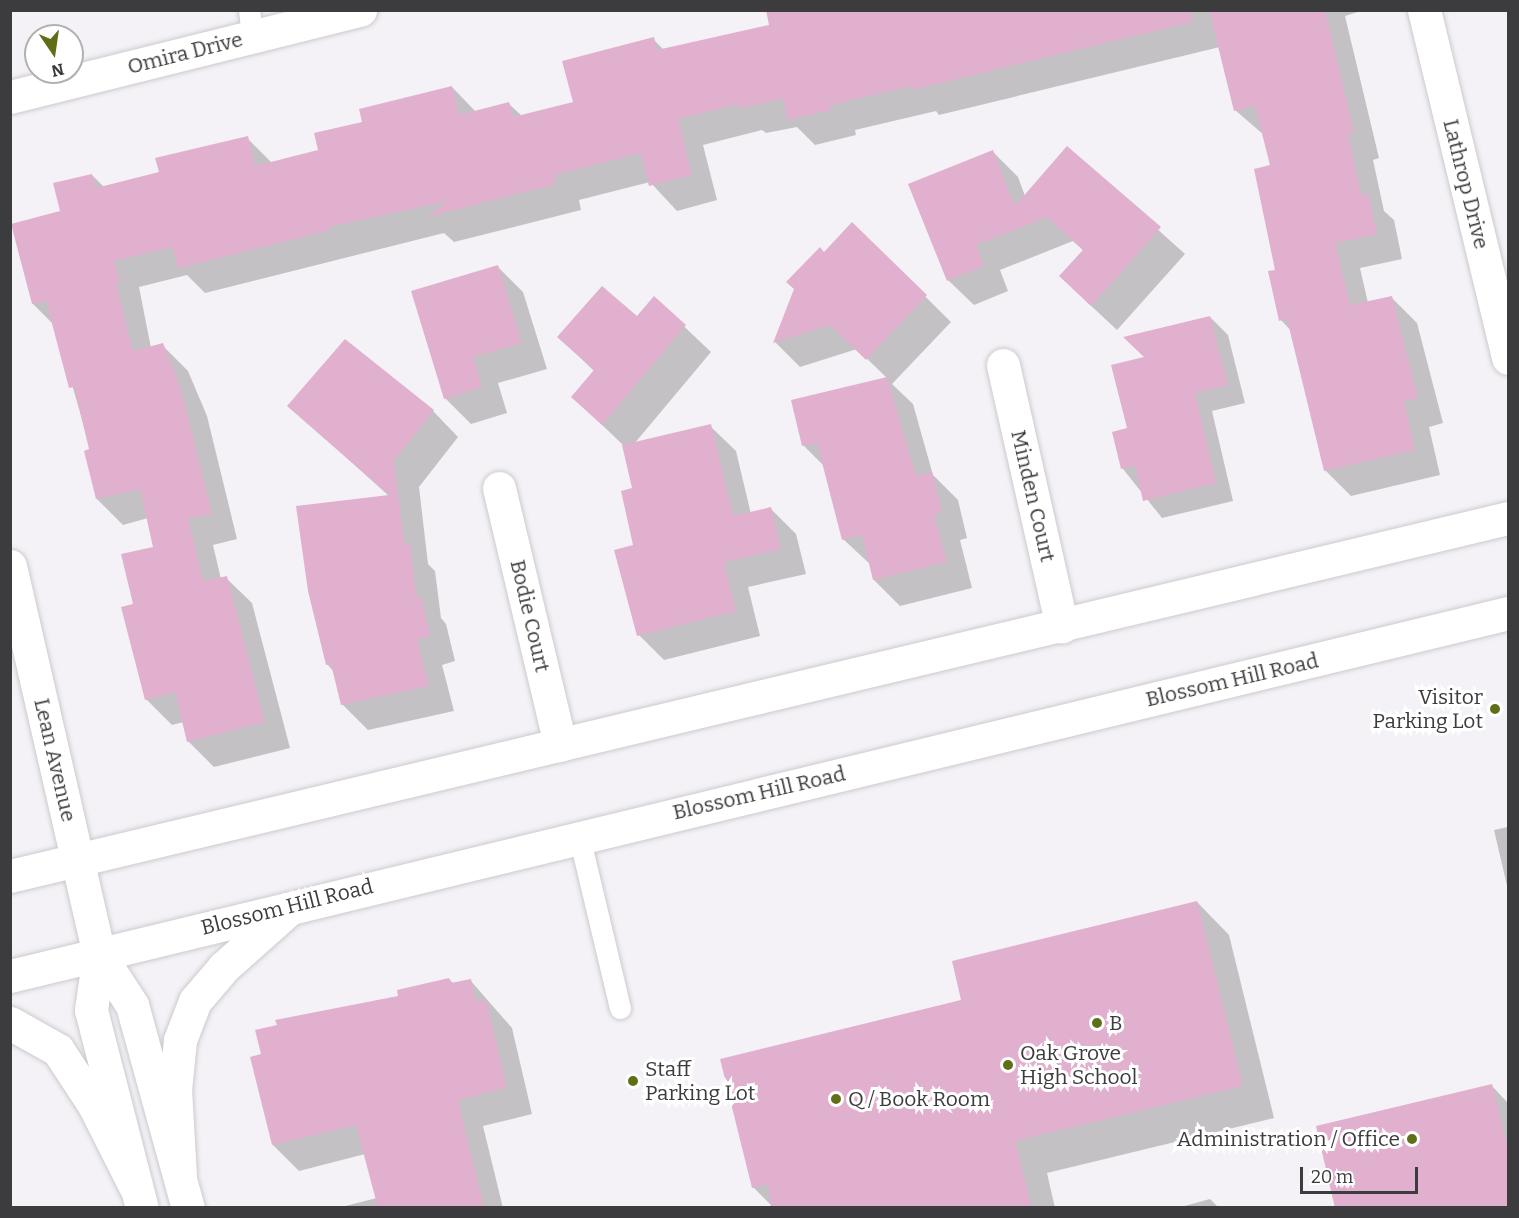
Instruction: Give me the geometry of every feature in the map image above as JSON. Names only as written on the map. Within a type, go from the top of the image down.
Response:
[{"type":"main road","name":"Omira Drive","points":[[10,97],[251,23],[360,10]]},
{"type":"main road","name":"Lathrop Drive","points":[[1424,10],[1509,358]]},
{"type":"main road","name":"Minden Court","points":[[1003,365],[1062,626]]},
{"type":"main road","name":"Bodie Court","points":[[499,488],[560,745]]},
{"type":"main road","points":[[10,876],[1509,518]]},
{"type":"main road","name":"Lean Avenue","points":[[10,567],[99,954],[91,1010],[138,1197]]},
{"type":"main road","name":"Blossom Hill Road","points":[[10,976],[579,836],[1509,613]]},
{"type":"main road","points":[[180,1176],[175,1090],[180,1040],[195,1001],[224,967],[293,906]]},
{"type":"main road","name":"Lean Avenue","points":[[99,954],[132,1005],[188,1208]]},
{"type":"main road","points":[[10,1023],[58,1050],[94,1105],[138,1197]]},
{"type":"lane","points":[[579,836],[620,1008]]},
{"type":"building","points":[[766,10],[1190,10],[1192,22],[912,90],[911,86],[830,105],[831,110],[788,120],[783,99],[739,108],[738,104],[678,119],[692,175],[649,186],[641,153],[554,175],[556,184],[427,217],[448,201],[329,227],[331,230],[178,268],[172,247],[114,261],[120,282],[116,283],[133,351],[163,343],[181,389],[212,514],[188,519],[203,581],[227,576],[265,722],[187,742],[175,692],[145,700],[121,607],[133,604],[121,554],[153,547],[140,489],[96,499],[84,451],[89,449],[74,387],[69,388],[46,301],[32,304],[11,224],[60,211],[53,183],[92,174],[96,188],[159,172],[155,158],[248,136],[255,166],[318,150],[314,133],[362,122],[359,109],[452,86],[459,115],[509,102],[513,117],[573,102],[562,61],[654,37],[657,50],[769,25]]},
{"type":"building","points":[[1209,10],[1325,10],[1354,132],[1348,134],[1361,195],[1368,193],[1377,234],[1335,243],[1350,305],[1392,296],[1418,398],[1404,401],[1415,450],[1324,471],[1287,319],[1279,321],[1268,271],[1275,270],[1254,169],[1270,165],[1255,106],[1234,111]]},
{"type":"building","points":[[1067,146],[1161,227],[1117,277],[1091,306],[1059,276],[1083,250],[1047,217],[976,245],[984,266],[947,281],[908,184],[993,150],[1015,206]]},
{"type":"building","points":[[852,222],[927,295],[866,360],[830,325],[773,343],[794,289],[786,282],[820,247],[824,252]]},
{"type":"building","points":[[498,265],[522,343],[473,357],[482,387],[444,399],[411,291]]},
{"type":"building","points":[[602,286],[637,316],[654,296],[686,325],[602,425],[571,397],[594,370],[557,337]]},
{"type":"building","points":[[1210,316],[1228,385],[1195,393],[1216,483],[1143,501],[1135,466],[1121,469],[1112,432],[1127,428],[1111,365],[1144,357],[1123,337]]},
{"type":"building","points":[[345,339],[434,410],[394,460],[404,544],[410,543],[416,597],[421,596],[430,636],[417,639],[429,686],[341,705],[331,664],[326,665],[308,591],[296,506],[389,495],[287,406]]},
{"type":"building","points":[[887,377],[916,476],[932,472],[942,512],[934,515],[947,562],[873,580],[862,535],[842,540],[817,443],[802,446],[791,400]]},
{"type":"building","points":[[711,424],[733,516],[771,507],[781,549],[724,562],[736,611],[637,636],[614,550],[633,545],[621,491],[632,488],[622,445]]},
{"type":"building","points":[[1197,901],[1243,1086],[1015,1141],[1032,1208],[771,1208],[768,1184],[752,1188],[720,1059],[961,1000],[952,961]]},
{"type":"building","points":[[449,978],[451,983],[471,979],[476,1002],[486,1000],[507,1088],[458,1100],[484,1208],[378,1208],[356,1125],[272,1145],[250,1057],[261,1054],[255,1030],[277,1025],[275,1020],[398,996],[397,990]]},
{"type":"building","name":"Administration / Office","points":[[1492,1084],[1509,1152],[1509,1208],[1335,1208],[1316,1126]]},
{"type":"place","name":"Visitor Parking Lot","points":[[1495,709]]},
{"type":"place","name":"B","points":[[1097,1023]]},
{"type":"place","name":"Oak Grove High School","points":[[1008,1065]]},
{"type":"place","name":"Staff Parking Lot","points":[[633,1081]]},
{"type":"place","name":"Q / Book Room","points":[[836,1099]]},
{"type":"place","name":"Administration / Office","points":[[1412,1139]]}]
